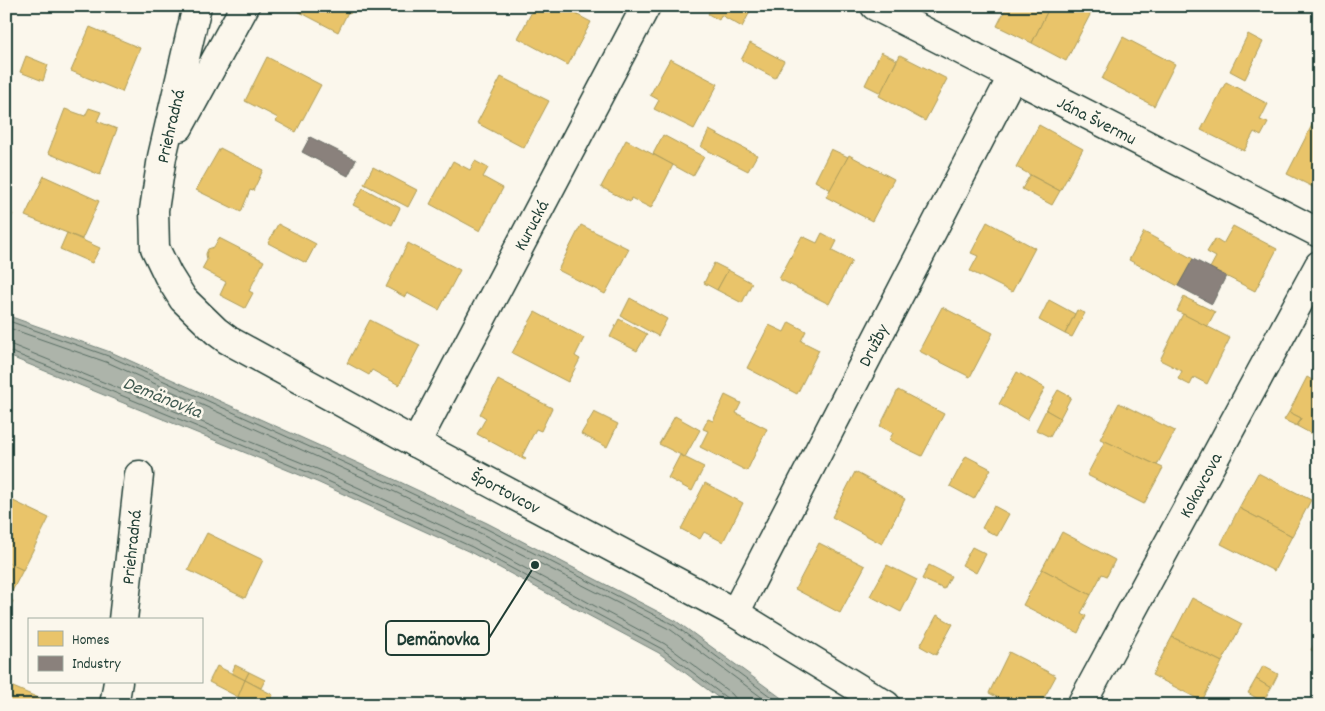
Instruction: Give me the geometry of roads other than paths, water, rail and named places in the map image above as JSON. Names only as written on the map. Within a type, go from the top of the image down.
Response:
[{"type":"street","name":"Priehradná","points":[[155,248],[154,210],[162,157],[197,6]]},
{"type":"street","points":[[162,157],[245,6]]},
{"type":"street","name":"Kurucká","points":[[416,443],[646,6]]},
{"type":"street","name":"Jána Švermu","points":[[875,6],[1012,78],[1319,233]]},
{"type":"street","name":"Družby","points":[[735,613],[1012,78]]},
{"type":"street","name":"Športovcov","points":[[155,248],[168,275],[183,299],[228,340],[416,443],[735,613],[886,705]]},
{"type":"street","name":"Kokavcova","points":[[1081,705],[1319,265]]},
{"type":"street","name":"Priehradná","points":[[123,618],[139,475]]},
{"type":"street","points":[[114,705],[118,684]]},
{"type":"water","points":[[6,315],[113,353],[487,523],[676,621],[791,705],[728,705],[659,653],[470,552],[317,482],[6,355]]},
{"type":"place","name":"Demänovka","points":[[535,565]]}]
